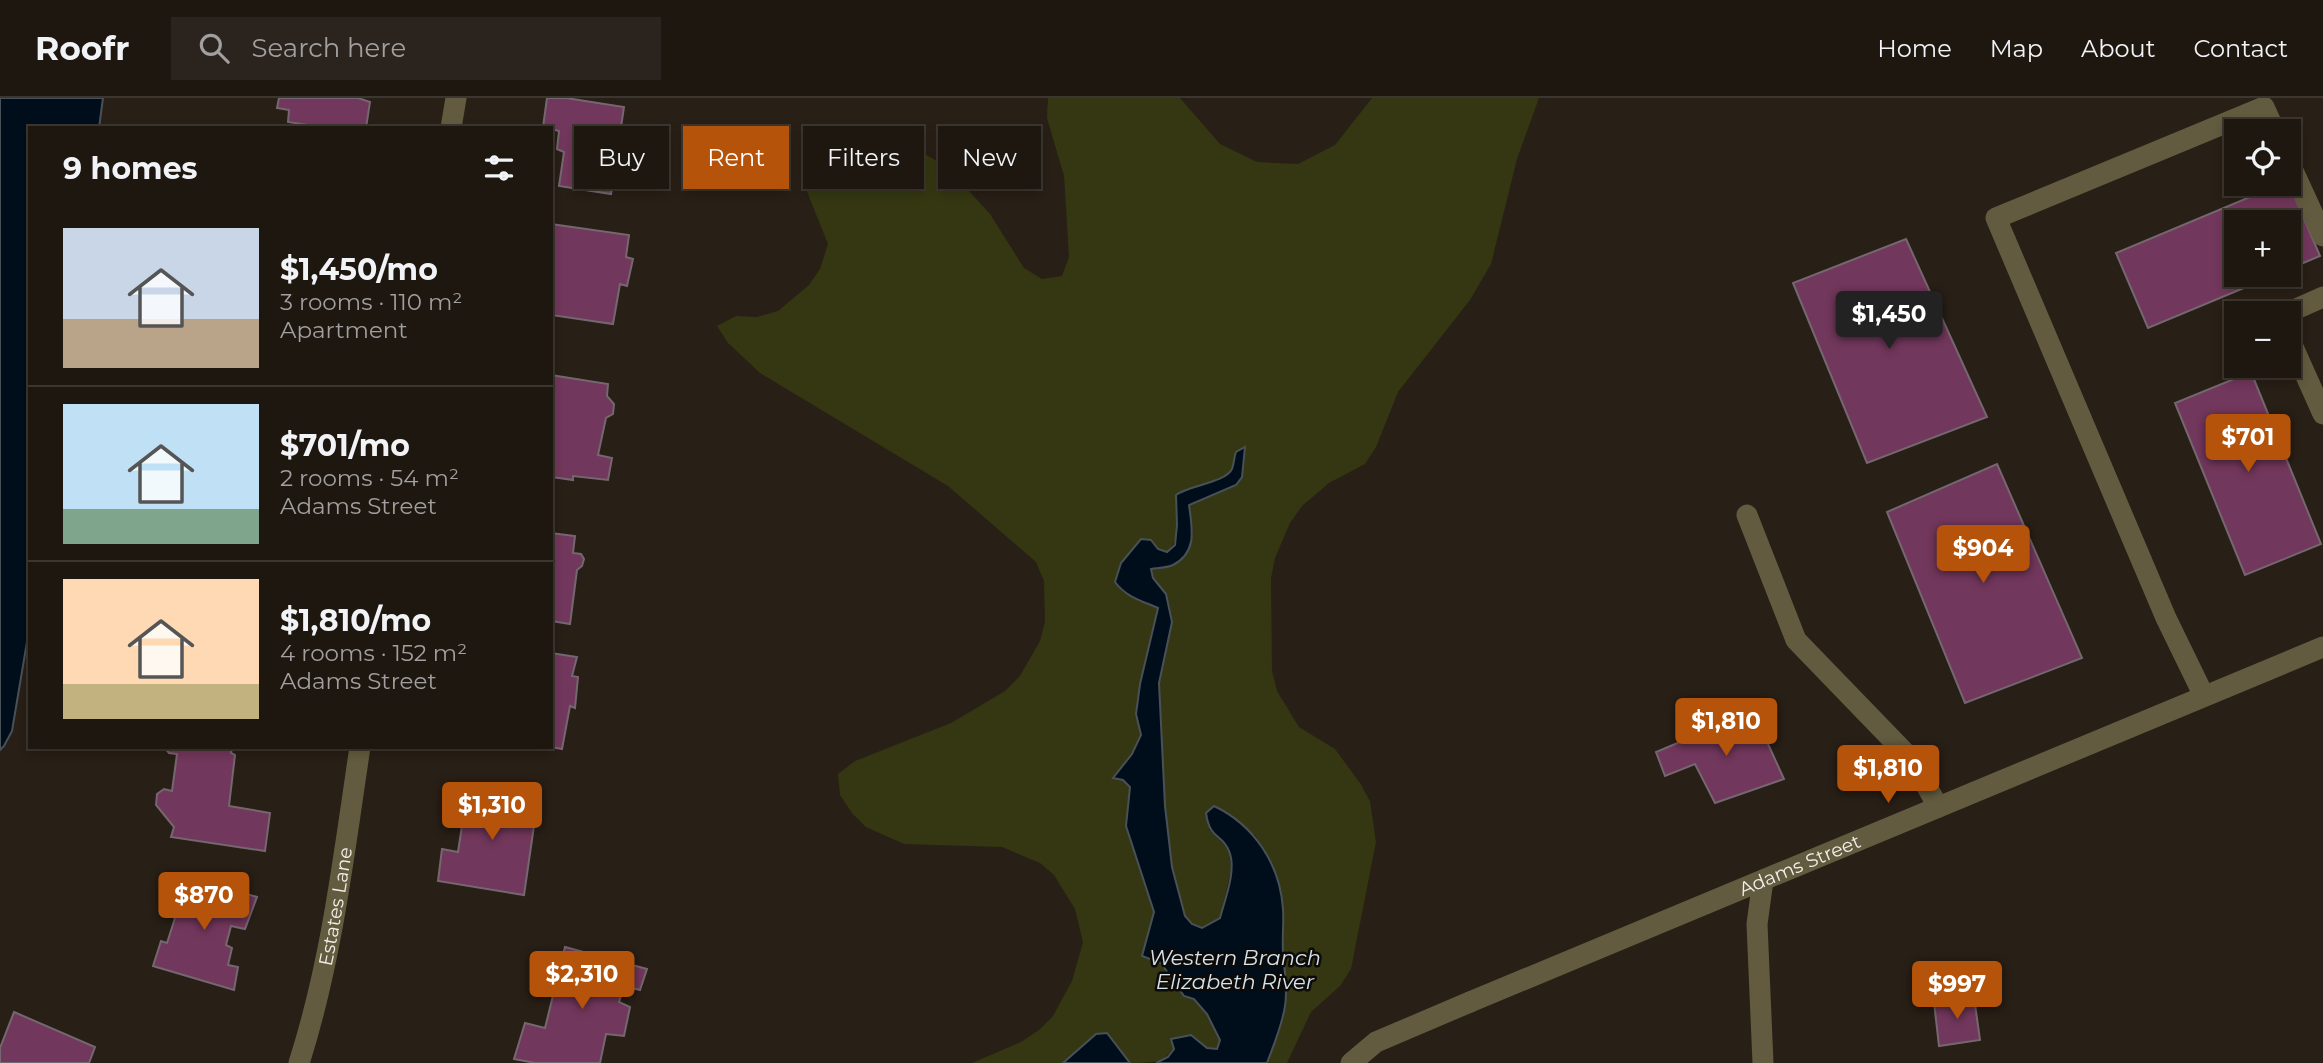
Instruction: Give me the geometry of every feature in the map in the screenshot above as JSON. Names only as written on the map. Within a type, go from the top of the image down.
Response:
[{"type":"street","points":[[451,126],[456,98]]},
{"type":"street","points":[[2235,119],[2264,107],[2270,119]]},
{"type":"street","points":[[2204,696],[2166,618],[1996,218],[2224,124]]},
{"type":"street","points":[[2301,188],[2323,236]]},
{"type":"street","points":[[2301,307],[2323,297]]},
{"type":"street","points":[[2301,365],[2323,414]]},
{"type":"street","points":[[1747,514],[1796,640],[1913,761],[1938,807]]},
{"type":"street","name":"Adams Street","points":[[1351,1063],[1376,1042],[2323,647]]},
{"type":"street","name":"Estates Lane","points":[[299,1063],[313,1020],[332,936],[360,749]]},
{"type":"street","points":[[1763,880],[1758,924],[1763,1063]]},
{"type":"green space","points":[[1048,98],[1180,98],[1220,144],[1257,162],[1298,164],[1335,145],[1372,98],[1539,98],[1517,159],[1491,264],[1470,300],[1398,392],[1376,447],[1365,464],[1329,483],[1302,506],[1290,523],[1275,558],[1271,578],[1272,671],[1277,691],[1299,727],[1335,749],[1360,783],[1370,801],[1376,842],[1351,969],[1340,986],[1311,1012],[1287,1063],[1267,1063],[1281,1025],[1286,995],[1280,902],[1275,876],[1264,850],[1255,835],[1208,829],[1229,850],[1231,870],[1220,918],[1202,928],[1192,924],[1185,916],[1172,867],[1165,806],[1159,683],[1172,622],[1166,594],[1153,578],[1151,569],[1172,566],[1193,534],[1189,505],[1236,485],[1245,447],[1236,452],[1228,474],[1176,495],[1178,525],[1175,540],[1167,552],[1158,549],[1138,601],[1158,607],[1140,684],[1136,714],[1141,735],[1132,754],[1114,777],[1123,780],[1130,787],[1126,826],[1154,912],[1142,956],[1161,963],[1184,996],[1194,999],[1207,1014],[1220,1040],[1217,1050],[1207,1048],[1191,1035],[1181,1036],[1171,1052],[1161,1060],[1130,1063],[1106,1033],[1096,1034],[1063,1063],[972,1063],[1021,1042],[1053,1016],[1072,981],[1083,942],[1075,909],[1054,875],[1040,863],[1002,847],[904,844],[866,827],[840,795],[838,774],[855,761],[951,723],[1005,691],[1020,676],[1040,641],[1045,622],[1044,581],[1036,562],[948,486],[760,373],[728,343],[717,326],[736,316],[757,317],[778,311],[809,285],[820,269],[828,244],[806,189],[924,189],[924,154],[938,162],[938,189],[967,189],[990,214],[1024,268],[1042,279],[1062,276],[1069,257],[1064,176],[1047,118]]},
{"type":"water","points":[[0,98],[103,98],[99,126],[28,126],[28,636],[12,731],[0,750]]},
{"type":"water","name":"Western Branch Elizabeth River","points":[[1245,447],[1242,477],[1236,485],[1189,505],[1192,539],[1181,560],[1173,565],[1151,569],[1153,578],[1166,594],[1172,622],[1159,683],[1165,806],[1172,867],[1185,916],[1192,924],[1202,928],[1220,918],[1231,876],[1229,851],[1223,841],[1213,833],[1206,813],[1214,806],[1228,814],[1253,835],[1262,848],[1277,877],[1281,892],[1285,1006],[1267,1063],[1156,1063],[1168,1057],[1174,1049],[1171,1039],[1191,1035],[1207,1048],[1217,1049],[1220,1040],[1207,1014],[1194,999],[1184,996],[1161,963],[1142,956],[1154,912],[1126,826],[1130,787],[1123,780],[1113,778],[1132,754],[1141,735],[1136,714],[1140,684],[1158,608],[1129,595],[1115,582],[1121,563],[1141,539],[1151,540],[1158,549],[1167,552],[1175,545],[1176,495],[1228,474],[1236,452]]},
{"type":"water","name":"Western Branch Elizabeth River","points":[[1107,1033],[1130,1063],[1063,1063],[1096,1034]]},
{"type":"building","points":[[279,98],[358,98],[370,102],[366,126],[314,126],[288,122],[289,110],[277,108]]},
{"type":"building","points":[[547,98],[566,98],[624,107],[621,126],[574,126],[574,188],[559,186],[564,152],[557,149],[559,131],[553,130],[553,126],[543,126]]},
{"type":"building","points":[[578,189],[612,189],[611,194]]},
{"type":"building","points":[[2252,196],[2295,196],[2300,210],[2224,210],[2224,287],[2246,287],[2148,328],[2116,253]]},
{"type":"building","points":[[2301,211],[2320,256],[2301,264]]},
{"type":"building","points":[[553,224],[629,235],[626,257],[633,259],[627,286],[620,284],[613,324],[553,315]]},
{"type":"building","points":[[1906,239],[1987,417],[1867,463],[1793,283]]},
{"type":"building","points":[[553,375],[608,384],[607,396],[614,404],[613,414],[606,418],[598,455],[612,458],[608,480],[573,476],[573,480],[553,477]]},
{"type":"building","points":[[2236,378],[2253,378],[2321,544],[2245,575],[2175,403]]},
{"type":"building","points":[[1997,464],[2082,658],[1965,703],[1887,512]]},
{"type":"building","points":[[553,533],[575,536],[573,553],[581,554],[584,559],[577,570],[570,624],[553,621]]},
{"type":"building","points":[[553,653],[577,657],[572,676],[578,677],[575,708],[570,706],[562,749],[553,747]]},
{"type":"building","points":[[1753,711],[1784,779],[1715,803],[1695,764],[1665,776],[1656,752]]},
{"type":"building","points":[[166,749],[232,749],[231,753],[235,755],[229,806],[270,813],[265,851],[171,837],[174,827],[156,805],[157,794],[164,789],[172,791],[177,754],[169,753]]},
{"type":"building","points":[[470,786],[538,798],[524,895],[438,881],[442,849],[458,852],[463,819],[456,814],[456,802],[468,798]]},
{"type":"building","points":[[185,876],[257,897],[245,929],[231,926],[226,945],[232,948],[228,965],[238,967],[234,990],[153,966],[161,941],[167,943],[175,918],[168,914],[174,893],[179,896]]},
{"type":"building","points":[[565,947],[647,969],[640,990],[624,986],[619,1002],[630,1007],[624,1036],[606,1034],[600,1063],[535,1063],[514,1059],[525,1023],[545,1028]]},
{"type":"building","points":[[1974,997],[1980,1040],[1939,1046],[1934,1002]]},
{"type":"building","points":[[14,1012],[95,1047],[89,1063],[0,1063],[0,1048]]}]
